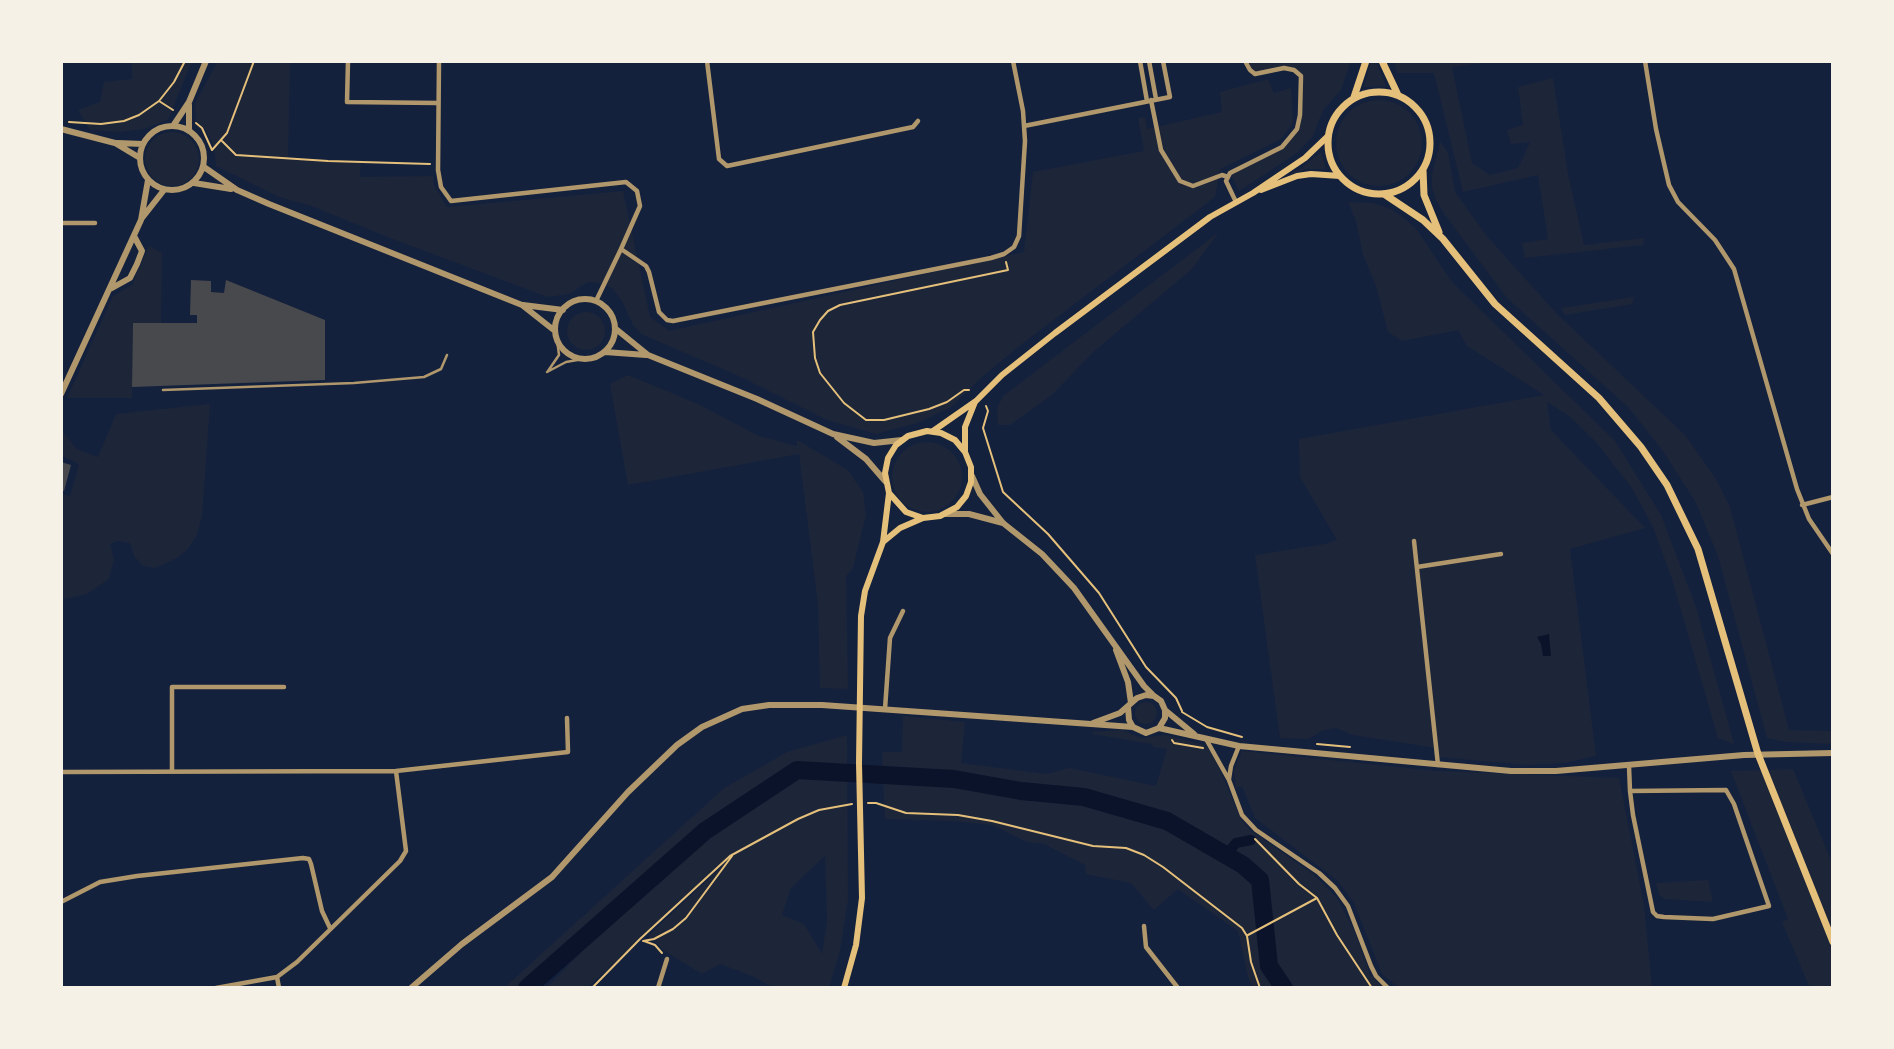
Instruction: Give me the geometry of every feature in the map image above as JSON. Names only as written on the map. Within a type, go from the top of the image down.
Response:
[{"type":"main road","points":[[1353,99],[1366,61]]},
{"type":"main road","points":[[1382,61],[1398,95]]},
{"type":"main road","points":[[1443,239],[1424,195],[1423,169],[1430,148],[1429,129],[1420,112],[1398,95],[1375,91],[1353,99],[1334,118],[1328,136],[1330,157],[1340,176],[1358,190],[1384,194],[1415,213],[1443,239],[1495,304],[1615,415],[1667,485],[1698,549],[1758,754],[1833,942]]},
{"type":"main road","points":[[933,431],[976,401],[1031,351],[1210,217],[1253,193],[1305,158],[1328,136]]},
{"type":"main road","points":[[1384,194],[1407,186],[1423,169]]},
{"type":"main road","points":[[1253,193],[1297,176],[1340,176]]},
{"type":"main road","points":[[883,542],[900,528],[923,518],[946,514],[962,501],[969,489],[971,475],[965,453],[965,427],[976,401]]},
{"type":"main road","points":[[844,988],[856,945],[861,910],[861,616],[865,591],[883,542],[888,458],[902,440],[914,433],[933,431],[955,440],[965,453]]},
{"type":"main road","points":[[888,493],[899,507],[923,518]]},
{"type":"street","points":[[173,126],[189,102],[206,61]]},
{"type":"street","points":[[348,61],[347,102],[438,103]]},
{"type":"street","points":[[439,61],[438,164],[441,187],[451,201],[626,182],[637,191],[640,206],[596,301]]},
{"type":"street","points":[[708,61],[719,159],[727,166],[913,127],[918,121]]},
{"type":"street","points":[[621,249],[646,266],[659,312],[667,320],[673,321],[1004,254],[1014,247],[1019,236],[1024,126],[1013,61]]},
{"type":"street","points":[[1140,61],[1152,100]]},
{"type":"street","points":[[1149,61],[1152,100],[1161,150],[1180,181],[1193,186],[1222,175],[1228,177]]},
{"type":"street","points":[[1024,126],[1170,97],[1164,61]]},
{"type":"street","points":[[1236,202],[1227,187],[1226,181],[1230,173],[1282,147],[1297,129],[1300,115],[1301,76],[1294,70],[1284,68],[1255,74],[1245,61]]},
{"type":"street","points":[[1645,61],[1656,129],[1670,185],[1678,202],[1715,240],[1734,269],[1802,505],[1833,554]]},
{"type":"street","points":[[189,102],[189,131]]},
{"type":"street","points":[[62,125],[115,143],[140,158]]},
{"type":"street","points":[[173,126],[189,131],[199,139],[203,148],[204,167],[194,183],[180,190],[164,190],[148,180],[144,173],[140,158],[143,144],[160,128],[173,126]]},
{"type":"street","points":[[115,143],[143,144]]},
{"type":"street","points":[[204,167],[237,190]]},
{"type":"street","points":[[61,394],[141,219],[148,180]]},
{"type":"street","points":[[194,183],[237,190],[522,305],[563,310]]},
{"type":"street","points":[[141,219],[164,190]]},
{"type":"street","points":[[61,223],[94,223]]},
{"type":"street","points":[[110,289],[130,278],[137,264],[142,250],[134,236]]},
{"type":"street","points":[[615,329],[611,346],[592,359],[583,359],[567,353],[555,331],[559,316],[575,301],[596,301],[608,310],[615,329],[648,355],[757,399],[833,434],[874,443],[902,440]]},
{"type":"street","points":[[522,305],[555,331]]},
{"type":"street","points":[[605,352],[648,355]]},
{"type":"street","points":[[833,434],[866,459],[885,481]]},
{"type":"street","points":[[971,475],[980,494],[1003,523],[1056,567],[1085,601],[1112,642],[1154,696],[1161,701],[1165,718],[1159,728]]},
{"type":"street","points":[[1802,505],[1833,498]]},
{"type":"street","points":[[946,514],[969,514],[1003,523]]},
{"type":"street","points":[[1414,541],[1438,765]]},
{"type":"street","points":[[1417,567],[1501,554]]},
{"type":"street","points":[[885,709],[890,638],[903,611]]},
{"type":"street","points":[[1112,642],[1128,682],[1129,720],[1133,727]]},
{"type":"street","points":[[172,771],[172,687],[284,687]]},
{"type":"street","points":[[1091,724],[1112,717],[1141,696],[1154,696]]},
{"type":"street","points":[[411,988],[462,944],[552,877],[644,776],[677,745],[702,727],[743,709],[769,705],[885,709],[1133,727],[1146,733],[1159,728],[1239,746],[1534,772],[1728,757],[1833,753]]},
{"type":"street","points":[[1165,710],[1196,736]]},
{"type":"street","points":[[61,772],[396,771],[568,752],[568,718]]},
{"type":"street","points":[[1206,738],[1229,780],[1248,824],[1319,873],[1335,888],[1348,906],[1371,966],[1388,988]]},
{"type":"street","points":[[1229,780],[1239,746]]},
{"type":"street","points":[[1629,766],[1630,791],[1633,815],[1651,909],[1657,916],[1713,919],[1769,906],[1734,804],[1726,790],[1630,791]]},
{"type":"street","points":[[216,988],[277,977],[297,962],[404,856],[406,851],[396,771]]},
{"type":"street","points":[[61,902],[100,882],[303,858],[309,859],[312,864],[322,911],[330,928]]},
{"type":"street","points":[[1144,926],[1146,947],[1178,988]]},
{"type":"street","points":[[658,988],[667,959]]},
{"type":"street","points":[[277,977],[279,988]]},
{"type":"lane","points":[[557,339],[559,355],[547,373],[566,362],[583,359]]},
{"type":"lane","points":[[163,390],[354,383],[424,377],[441,369],[447,355]]},
{"type":"path","points":[[62,125],[113,123],[139,115],[159,101],[186,61]]},
{"type":"path","points":[[189,118],[202,128],[212,150],[227,133],[254,61]]},
{"type":"path","points":[[159,101],[181,116]]},
{"type":"path","points":[[221,140],[236,155],[438,164]]},
{"type":"path","points":[[969,390],[964,390],[947,402],[929,409],[884,420],[866,420],[844,404],[820,373],[815,358],[813,332],[828,311],[840,305],[1008,270]]},
{"type":"path","points":[[986,406],[988,411],[984,428],[1003,492],[1057,544],[1099,593],[1146,667],[1176,698],[1182,712],[1207,727],[1247,738]]},
{"type":"path","points":[[1173,732],[1171,737],[1174,743],[1204,748]]},
{"type":"path","points":[[1310,744],[1359,748]]},
{"type":"path","points":[[876,803],[906,813],[958,815],[1093,846],[1126,848],[1163,866],[1242,929],[1247,936],[1251,962],[1260,988]]},
{"type":"path","points":[[592,988],[732,855],[790,822],[842,804]]},
{"type":"path","points":[[641,940],[654,939],[686,918],[732,855]]},
{"type":"path","points":[[1247,936],[1317,898],[1337,935],[1372,988]]},
{"type":"path","points":[[641,940],[655,945],[667,959]]},
{"type":"shaded area","points":[[132,61],[192,61],[168,120],[143,129],[120,132],[90,130],[78,110],[100,102],[104,82],[132,79]]},
{"type":"shaded area","points":[[218,61],[290,61],[288,158],[361,162],[360,177],[433,176],[433,183],[447,207],[623,191],[650,317],[669,331],[1024,252],[1033,172],[1144,151],[1138,118],[1145,117],[1147,129],[1222,112],[1220,92],[1268,79],[1274,93],[1291,88],[1293,123],[1281,139],[1220,169],[1215,197],[1022,344],[950,408],[917,423],[876,434],[827,420],[737,375],[641,334],[612,288],[600,283],[588,282],[569,294],[548,297],[309,205],[279,197],[216,166],[214,147],[206,130],[196,120],[195,103]]},
{"type":"shaded area","points":[[1247,61],[1351,61],[1341,90],[1323,110],[1313,136],[1297,153],[1239,191],[1230,173],[1282,147],[1297,129],[1300,115],[1301,75],[1294,70],[1255,74]]},
{"type":"shaded area","points":[[1371,61],[1376,61],[1386,86],[1364,87]]},
{"type":"shaded area","points":[[1394,61],[1500,61],[1452,67],[1472,163],[1490,175],[1518,168],[1530,142],[1511,144],[1507,130],[1523,125],[1518,87],[1553,78],[1568,174],[1584,245],[1644,238],[1643,245],[1525,258],[1522,243],[1548,239],[1538,175],[1463,192],[1434,73],[1397,73]]},
{"type":"shaded area","points":[[1379,100],[1403,107],[1415,119],[1422,143],[1415,167],[1403,179],[1379,186],[1355,179],[1343,167],[1336,143],[1343,119],[1355,107]]},
{"type":"shaded area","points":[[177,132],[187,136],[195,144],[199,159],[195,174],[187,182],[167,186],[157,182],[149,174],[145,154],[149,144],[157,136]]},
{"type":"shaded area","points":[[1440,141],[1448,153],[1455,192],[1486,235],[1556,313],[1685,435],[1716,479],[1730,507],[1789,730],[1833,731],[1833,744],[1786,742],[1767,738],[1718,556],[1696,503],[1663,451],[1629,408],[1507,298],[1445,215],[1432,188],[1432,175]]},
{"type":"shaded area","points":[[1321,152],[1326,169],[1308,169],[1286,175],[1300,169]]},
{"type":"shaded area","points":[[1348,202],[1373,203],[1391,209],[1404,218],[1417,230],[1452,282],[1615,441],[1661,515],[1696,607],[1734,744],[1718,738],[1672,579],[1653,527],[1632,488],[1595,441],[1569,416],[1547,402],[1551,430],[1645,528],[1570,549],[1596,756],[1565,763],[1529,765],[1437,757],[1436,748],[1353,735],[1336,728],[1324,730],[1308,739],[1280,738],[1255,555],[1337,540],[1300,477],[1299,439],[1544,395],[1467,346],[1458,330],[1402,341],[1388,332]]},
{"type":"shaded area","points":[[1219,232],[1191,270],[1092,353],[1053,394],[1010,425],[998,425],[997,408],[1003,396]]},
{"type":"shaded area","points":[[149,246],[162,253],[161,323],[133,324],[132,398],[67,398],[113,296],[132,285]]},
{"type":"shaded area","points":[[1634,297],[1632,304],[1565,315],[1561,308]]},
{"type":"shaded area","points":[[586,312],[600,317],[605,331],[600,345],[586,350],[572,345],[567,331],[572,317]]},
{"type":"shaded area","points":[[628,375],[698,404],[759,436],[797,446],[797,440],[848,470],[863,492],[866,515],[853,568],[846,576],[848,689],[820,688],[818,604],[799,454],[628,485],[610,384]]},
{"type":"shaded area","points":[[210,404],[202,516],[197,535],[188,549],[177,558],[155,568],[143,566],[134,556],[130,543],[118,541],[110,544],[114,559],[109,579],[87,594],[61,600],[61,494],[70,496],[79,464],[61,455],[61,430],[77,449],[98,457],[116,414]]},
{"type":"shaded area","points":[[934,442],[947,448],[956,457],[960,463],[960,491],[952,502],[941,510],[920,512],[902,502],[894,491],[892,470],[902,452],[913,444]]},
{"type":"shaded area","points":[[1549,634],[1551,656],[1543,656],[1537,637]]},
{"type":"shaded area","points":[[1146,702],[1154,705],[1157,713],[1154,721],[1146,724],[1138,721],[1135,713],[1138,705]]},
{"type":"shaded area","points":[[903,716],[965,722],[961,763],[1046,774],[1069,768],[1156,786],[1167,749],[1093,732],[1122,730],[1141,738],[1165,735],[1205,745],[1214,756],[1240,817],[1250,830],[1313,874],[1337,898],[1354,930],[1370,974],[1383,988],[1252,988],[1238,931],[1178,889],[1154,910],[1131,883],[1086,874],[1085,865],[1044,844],[1027,842],[992,825],[885,819],[882,752],[902,752]]},
{"type":"shaded area","points":[[847,735],[848,900],[840,951],[829,988],[774,988],[720,964],[702,974],[666,952],[648,936],[726,860],[587,988],[546,988],[598,935],[689,851],[680,841],[518,988],[504,988],[723,789],[787,752]],"holes":[[[825,856],[827,921],[822,954],[804,924],[782,915],[791,888]]]},
{"type":"shaded area","points":[[1242,751],[1438,771],[1619,778],[1644,905],[1652,988],[1399,988],[1382,974],[1354,903],[1338,881],[1255,818],[1242,786],[1236,788],[1234,771]]},
{"type":"shaded area","points":[[1793,769],[1833,865],[1833,988],[1810,988],[1782,922],[1788,919],[1731,771]]},
{"type":"shaded area","points":[[1708,880],[1713,902],[1665,899],[1659,895],[1656,883]]},
{"type":"building","points":[[191,280],[211,281],[211,292],[224,293],[226,280],[325,320],[325,380],[132,387],[133,323],[197,323],[197,315],[190,315]]},
{"type":"building","points":[[61,462],[71,465],[64,491],[61,490]]},
{"type":"waterway","points":[[527,988],[705,831],[797,770],[954,779],[1021,791],[1084,797],[1167,821],[1243,865],[1260,880],[1269,966],[1284,988]]},
{"type":"waterway","points":[[1226,855],[1236,843],[1251,840]]}]
